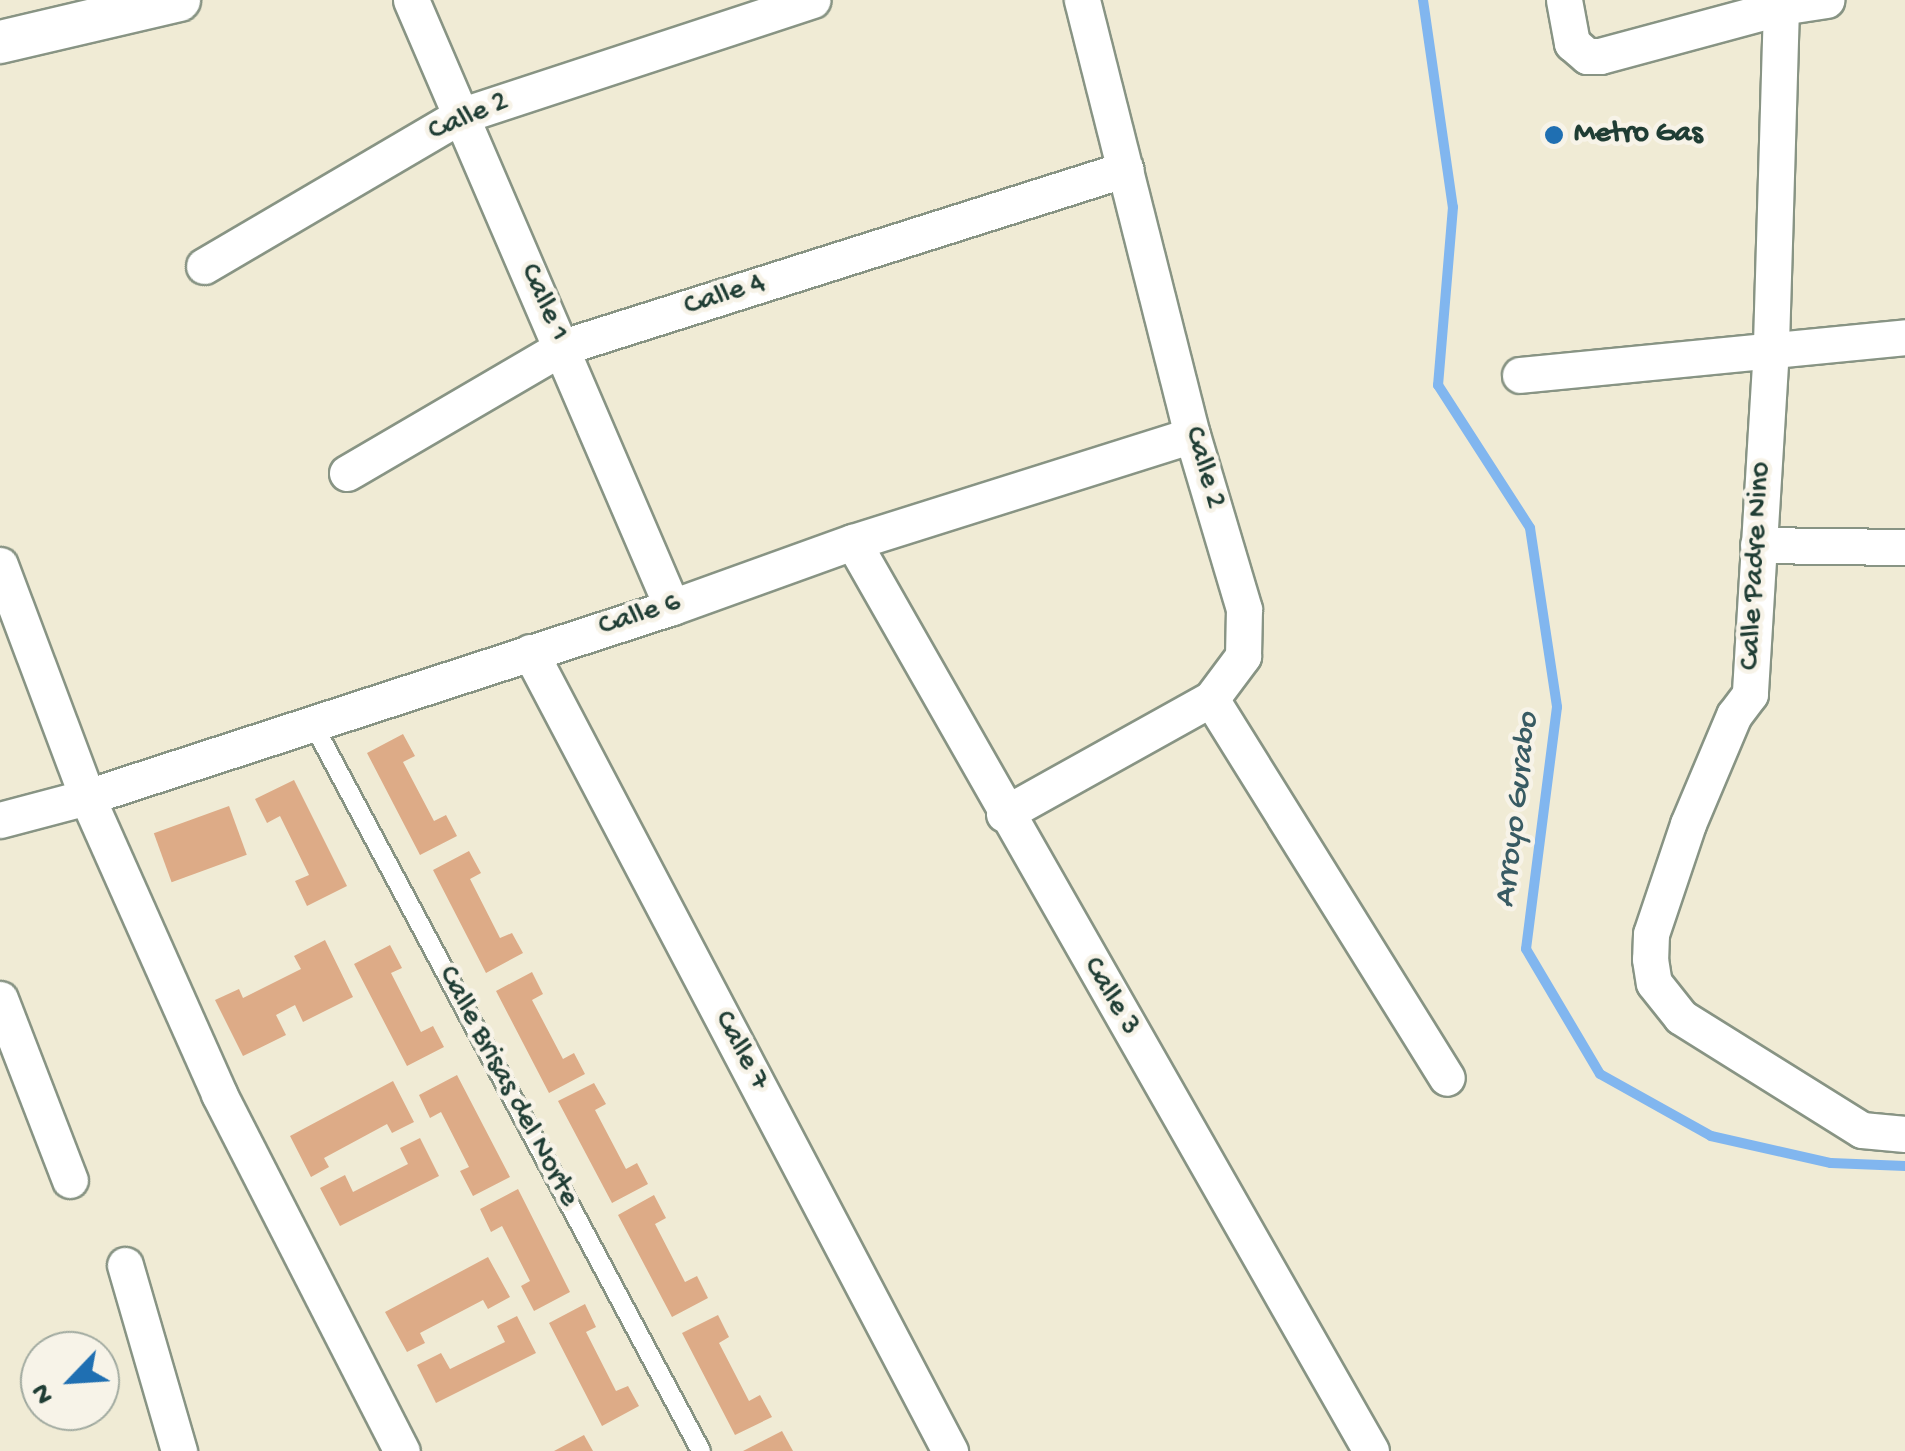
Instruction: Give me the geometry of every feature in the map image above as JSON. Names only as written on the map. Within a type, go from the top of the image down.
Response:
[{"type":"street","points":[[0,42],[108,8],[179,0]]},
{"type":"street","name":"Calle 1","points":[[411,0],[672,607]]},
{"type":"street","name":"Calle 2","points":[[204,266],[460,116],[812,0]]},
{"type":"street","name":"Calle 2","points":[[1004,814],[1211,699],[1243,656],[1244,609],[1192,435],[1082,0]]},
{"type":"street","points":[[1564,0],[1572,43],[1586,56],[1600,56],[1780,7],[1826,0]]},
{"type":"street","name":"Calle Padre Nino","points":[[1780,7],[1771,348],[1750,694],[1734,716],[1688,824],[1651,934],[1654,984],[1680,1017],[1862,1130],[1905,1134]]},
{"type":"street","name":"Calle 4","points":[[347,474],[563,347],[1126,169]]},
{"type":"street","points":[[1520,375],[1905,337]]},
{"type":"street","name":"Calle 6","points":[[0,820],[87,798],[672,607],[852,542],[1192,435]]},
{"type":"street","name":"Calle 3","points":[[852,542],[1371,1451]]},
{"type":"street","points":[[1758,545],[1905,547]]},
{"type":"street","points":[[0,565],[87,798],[219,1094],[402,1451]]},
{"type":"street","name":"Calle 7","points":[[530,652],[950,1451]]},
{"type":"street","points":[[1211,699],[1447,1078]]},
{"type":"street","points":[[0,999],[70,1180]]},
{"type":"street","points":[[125,1264],[179,1451]]},
{"type":"lane","name":"Calle Brisas del Norte","points":[[312,724],[702,1451]]},
{"type":"building","points":[[403,734],[415,756],[403,762],[434,821],[446,815],[457,836],[420,855],[367,753]]},
{"type":"building","points":[[294,780],[347,886],[307,906],[295,881],[309,875],[280,816],[267,823],[255,799]]},
{"type":"building","points":[[229,806],[247,855],[172,882],[154,833]]},
{"type":"building","points":[[469,851],[481,873],[470,879],[500,938],[512,933],[523,953],[486,973],[433,870]]},
{"type":"building","points":[[325,940],[353,997],[303,1022],[295,1005],[276,1015],[286,1035],[243,1056],[215,1000],[239,989],[243,998],[301,969],[294,956]]},
{"type":"building","points":[[390,945],[402,968],[391,973],[421,1032],[433,1026],[444,1047],[407,1066],[354,964]]},
{"type":"building","points":[[532,972],[543,994],[532,1000],[563,1059],[574,1053],[585,1074],[549,1093],[496,991]]},
{"type":"building","points":[[457,1075],[510,1177],[473,1196],[460,1171],[469,1167],[441,1112],[430,1118],[419,1095]]},
{"type":"building","points":[[393,1081],[414,1122],[392,1133],[387,1124],[324,1158],[329,1167],[311,1177],[290,1136]]},
{"type":"building","points":[[594,1083],[606,1104],[595,1110],[626,1169],[637,1163],[648,1184],[612,1203],[558,1101]]},
{"type":"building","points":[[420,1138],[439,1176],[340,1226],[320,1188],[345,1175],[353,1192],[408,1164],[400,1148]]},
{"type":"building","points":[[518,1189],[570,1292],[534,1311],[521,1286],[530,1281],[502,1226],[491,1232],[480,1209]]},
{"type":"building","points":[[654,1195],[666,1218],[655,1224],[685,1282],[697,1276],[708,1298],[672,1317],[618,1215]]},
{"type":"building","points":[[488,1257],[510,1297],[488,1309],[483,1300],[420,1333],[425,1343],[407,1352],[385,1312]]},
{"type":"building","points":[[585,1304],[596,1327],[586,1332],[616,1391],[628,1386],[639,1406],[602,1426],[549,1323]]},
{"type":"building","points":[[718,1315],[729,1337],[719,1343],[749,1401],[760,1395],[772,1417],[735,1435],[682,1333]]},
{"type":"building","points":[[517,1316],[536,1353],[436,1403],[417,1365],[441,1353],[450,1369],[505,1342],[497,1326]]},
{"type":"building","points":[[782,1431],[793,1451],[743,1451]]},
{"type":"building","points":[[584,1435],[593,1451],[554,1451]]},
{"type":"waterway","name":"Arroyo Gurabo","points":[[1423,0],[1453,207],[1438,385],[1530,528],[1557,707],[1526,949],[1600,1074],[1711,1136],[1831,1163],[1905,1166]]},
{"type":"place","name":"Metro Gas","points":[[1554,135]]}]
